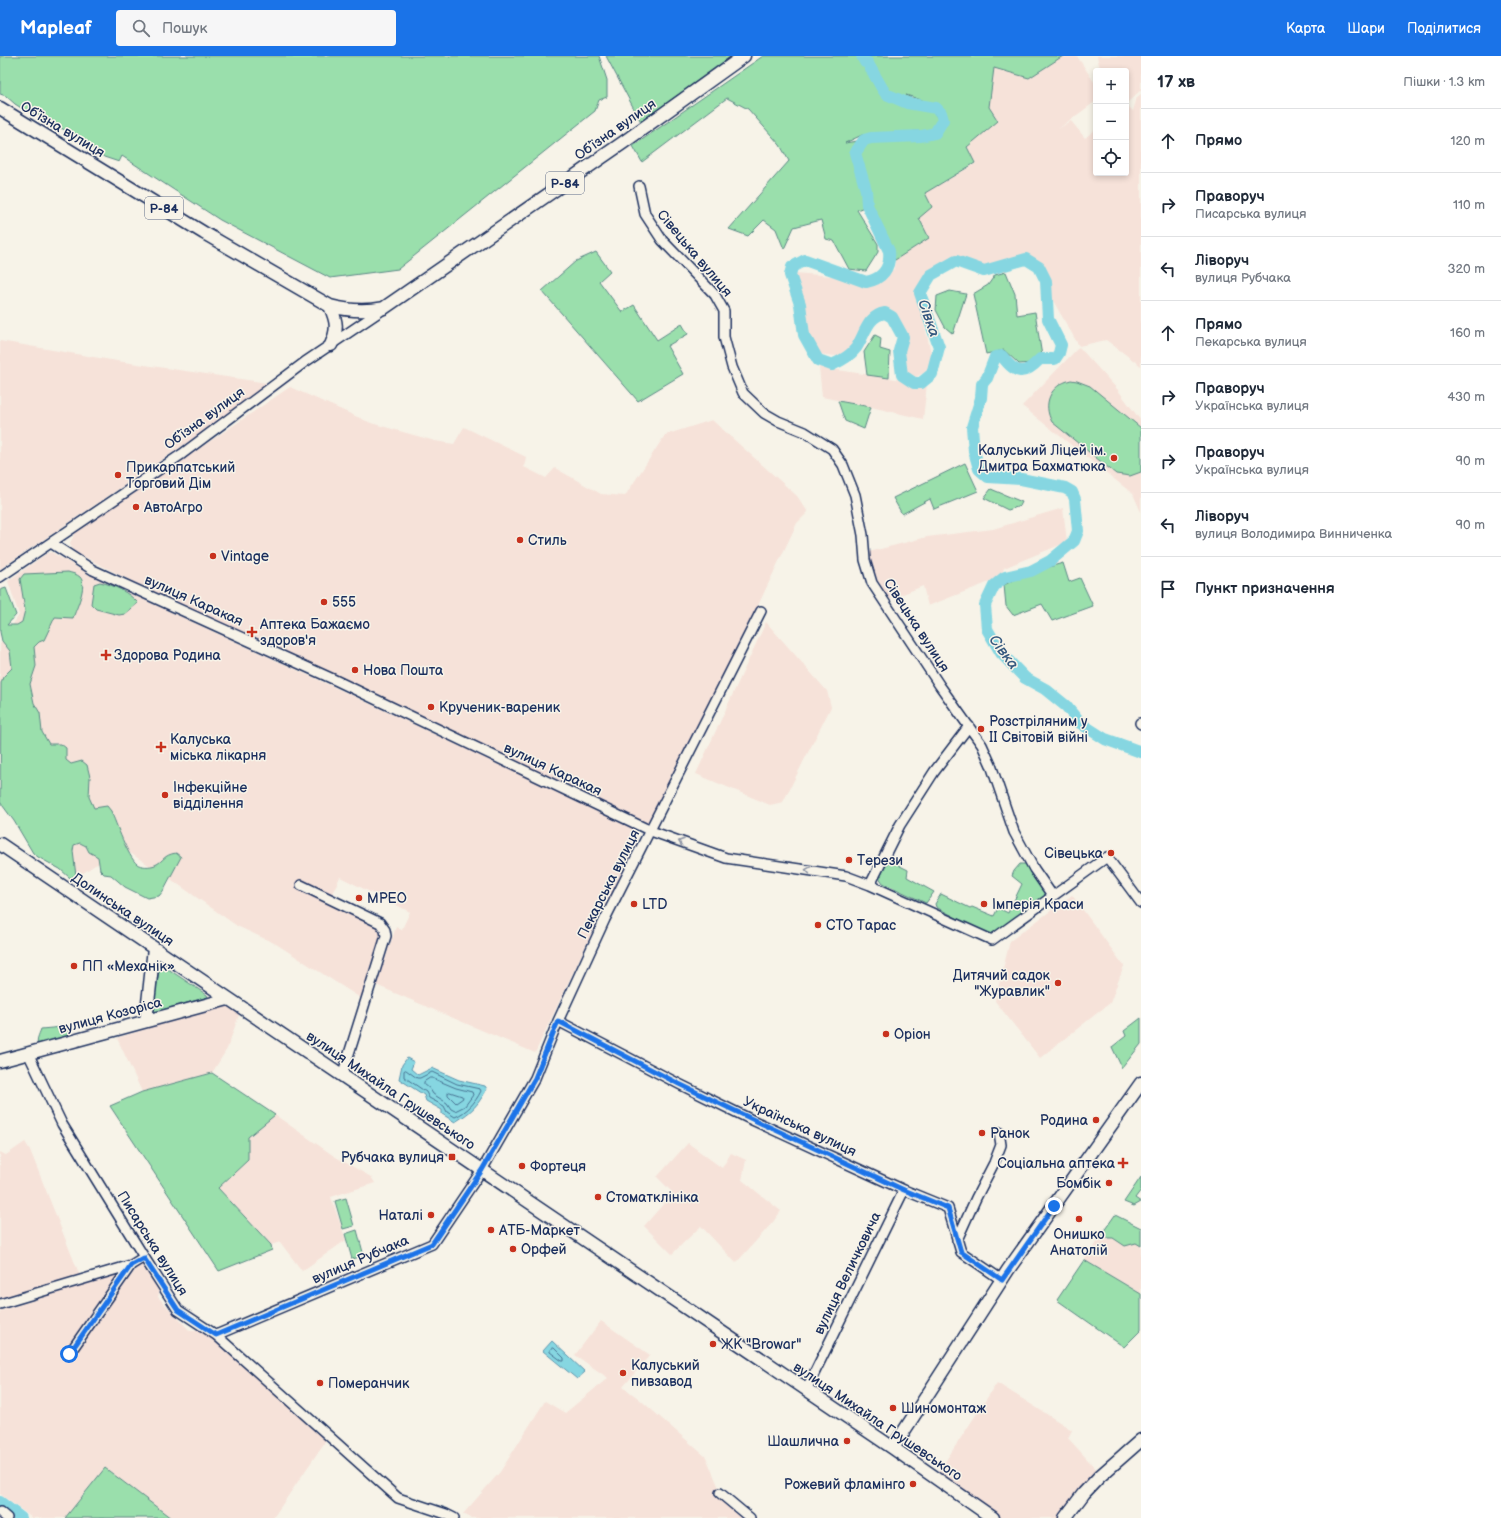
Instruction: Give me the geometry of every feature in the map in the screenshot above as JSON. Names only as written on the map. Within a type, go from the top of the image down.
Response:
[{"type":"main road","name":"Обʼїзна вулиця","points":[[0,108],[204,233],[330,306],[346,310],[369,311],[384,308],[624,142],[744,56]]},
{"type":"main road","points":[[330,306],[336,324],[336,334],[331,345]]},
{"type":"main road","name":"Долинська вулиця","points":[[0,844],[228,999]]},
{"type":"main road","points":[[146,1021],[154,948]]},
{"type":"main road","name":"вулиця Михайла Грушевського","points":[[228,999],[893,1448],[987,1516]]},
{"type":"main road","name":"вулиця Козоріса","points":[[0,1061],[228,999]]},
{"type":"main road","points":[[893,1448],[1002,1280],[1141,1083]]},
{"type":"main road","points":[[1065,1518],[1084,1493],[1100,1476],[1141,1440]]},
{"type":"street","name":"Сівецька вулиця","points":[[638,186],[644,214],[662,240],[715,295],[724,311],[724,337],[732,367],[743,393],[764,412],[778,421],[806,432],[832,449],[843,465],[855,495],[863,536],[865,560],[872,583],[940,686],[982,745],[991,765],[1014,832],[1034,869],[1052,895]]},
{"type":"street","name":"Обʼїзна вулиця","points":[[0,577],[182,454],[305,362],[384,308]]},
{"type":"street","name":"вулиця Каракая","points":[[51,543],[93,570],[308,668],[650,832],[726,858],[846,876],[870,885],[992,940],[1052,895]]},
{"type":"street","name":"Пекарська вулиця","points":[[482,1170],[535,1078],[558,1021],[605,919],[761,611]]},
{"type":"street","points":[[870,885],[900,825],[934,772],[969,726]]},
{"type":"street","points":[[1052,895],[1107,857],[1141,903]]},
{"type":"street","points":[[301,885],[380,923],[385,930],[386,936],[342,1076]]},
{"type":"street","name":"Українська вулиця","points":[[558,1021],[728,1108],[904,1190],[948,1208],[961,1252],[1002,1280]]},
{"type":"street","name":"Писарська вулиця","points":[[28,1053],[62,1124],[144,1258],[178,1310],[216,1335],[398,1498],[454,1518]]},
{"type":"street","points":[[957,1240],[994,1163],[1001,1144],[999,1132]]},
{"type":"street","name":"вулиця Рубчака","points":[[216,1335],[432,1244],[482,1170]]},
{"type":"street","name":"вулиця Величковича","points":[[806,1390],[904,1190]]},
{"type":"street","points":[[0,1304],[131,1265],[144,1258]]},
{"type":"street","points":[[69,1354],[131,1265]]},
{"type":"street","points":[[720,1493],[750,1518]]},
{"type":"street","points":[[0,1512],[7,1518]]},
{"type":"shaded area","points":[[1063,56],[1077,56],[1093,80],[1093,103],[1058,129],[1071,121],[1085,138],[1093,131],[1093,176],[1129,176],[1129,107],[1133,111],[1137,97],[1141,94],[1141,366],[1106,340],[1079,346],[1052,299],[1048,277],[1035,261],[1023,257],[984,269],[958,259],[930,273],[917,292],[931,353],[929,370],[916,377],[907,372],[902,327],[895,317],[884,311],[875,315],[865,323],[845,357],[818,354],[807,335],[803,304],[795,273],[844,277],[867,285],[874,284],[894,269],[895,260],[929,238],[918,218],[925,193],[975,164],[967,147],[998,121],[989,107],[994,68],[1029,78]]},
{"type":"shaded area","points":[[1097,56],[1141,56],[1141,90],[1129,101],[1129,68],[1102,68],[1099,65]]},
{"type":"shaded area","points":[[0,341],[117,361],[274,384],[0,569]]},
{"type":"shaded area","name":"Калуський Ліцей ім. Дмитра Бахматюка","points":[[1079,347],[1118,390],[1141,421],[1141,512],[1133,494],[1022,406]]},
{"type":"shaded area","points":[[819,367],[927,384],[923,419],[822,397]]},
{"type":"shaded area","points":[[290,387],[371,423],[435,441],[454,444],[464,427],[526,457],[524,467],[546,478],[555,468],[601,494],[625,496],[665,435],[712,420],[797,496],[808,512],[797,523],[717,692],[649,826],[502,757],[339,676],[155,593],[73,551],[70,543],[75,533]]},
{"type":"shaded area","points":[[1063,508],[1067,542],[1004,568],[1000,578],[928,606],[923,586],[888,600],[875,575],[869,552],[927,537],[993,529]]},
{"type":"shaded area","points":[[51,552],[92,576],[347,693],[633,828],[637,834],[637,846],[596,924],[535,1053],[376,985],[396,927],[402,929],[410,912],[340,877],[328,902],[379,927],[383,933],[362,999],[276,944],[237,926],[172,880],[130,853],[95,865],[80,875],[71,875],[0,800],[0,644],[19,615],[8,581]]},
{"type":"shaded area","points":[[766,622],[827,691],[831,707],[783,802],[770,805],[696,774]]},
{"type":"shaded area","name":"Дитячий садок \"Журавлик\"","points":[[1072,895],[1124,966],[1110,1003],[1040,1058],[995,1001],[1010,941]]},
{"type":"shaded area","points":[[230,1005],[240,1012],[227,1049],[212,1073],[142,1092],[117,1038],[212,1008]]},
{"type":"shaded area","points":[[275,1115],[334,1156],[371,1177],[375,1183],[331,1197],[346,1240],[302,1271],[280,1242],[271,1245],[218,1188],[248,1160],[248,1137]]},
{"type":"shaded area","points":[[25,1142],[30,1150],[80,1276],[0,1301],[0,1152],[6,1155]]},
{"type":"shaded area","points":[[688,1143],[722,1168],[731,1153],[746,1160],[742,1180],[781,1211],[736,1263],[701,1226],[672,1254],[644,1226],[673,1193],[657,1177]]},
{"type":"shaded area","points":[[1115,1215],[1141,1233],[1141,1321],[1057,1300]]},
{"type":"shaded area","points":[[144,1263],[160,1289],[158,1297],[190,1331],[203,1331],[327,1439],[273,1518],[171,1518],[105,1468],[65,1518],[32,1518],[0,1494],[0,1311],[116,1274]]},
{"type":"shaded area","points":[[601,1321],[650,1355],[623,1387],[638,1398],[706,1457],[719,1488],[716,1493],[743,1518],[471,1518],[463,1514],[500,1472],[545,1401],[565,1413],[608,1378],[575,1355]]},
{"type":"shaded area","points":[[997,1383],[1072,1430],[1068,1438],[1097,1470],[1059,1518],[1001,1518],[937,1474]]},
{"type":"green space","points":[[0,56],[599,56],[607,80],[607,97],[599,100],[595,111],[398,269],[330,278],[220,220],[122,156],[119,162],[104,157],[91,147],[78,140],[76,135],[54,125],[38,115],[26,111],[6,96],[0,94]]},
{"type":"green space","points":[[606,56],[731,56],[641,122]]},
{"type":"green space","points":[[763,56],[1063,56],[1029,78],[994,68],[989,107],[998,121],[967,147],[975,163],[925,193],[932,207],[919,218],[929,238],[895,260],[870,205],[869,190],[858,153],[868,143],[935,137],[947,122],[937,105],[906,95],[933,111],[938,119],[934,130],[862,135],[845,143],[857,141],[853,151],[863,191],[864,207],[857,210],[878,244],[878,252],[866,271],[849,269],[834,241],[826,239],[821,220],[794,227],[784,249],[776,229],[764,220],[748,236],[729,229],[789,161],[780,145],[748,109],[727,98],[642,162],[633,146]]},
{"type":"green space","points":[[596,252],[610,271],[599,281],[622,312],[634,305],[657,340],[682,324],[688,334],[667,346],[683,374],[638,401],[542,291],[576,261]]},
{"type":"green space","points":[[1006,272],[1015,294],[1017,315],[1035,312],[1042,356],[1032,363],[1019,364],[1004,350],[986,354],[973,294],[988,285],[995,275]]},
{"type":"green space","points":[[950,291],[966,294],[953,334],[945,327],[936,310],[937,296]]},
{"type":"green space","points":[[875,335],[881,338],[880,349],[890,352],[889,378],[867,375],[864,352]]},
{"type":"green space","points":[[1071,380],[1090,386],[1141,428],[1141,472],[1130,476],[1116,474],[1052,422],[1048,409],[1050,396],[1058,386]]},
{"type":"green space","points":[[838,401],[871,407],[864,429],[845,421]]},
{"type":"green space","points":[[965,463],[978,491],[934,509],[930,499],[902,514],[893,498]]},
{"type":"green space","points":[[991,489],[1022,502],[1020,506],[1008,510],[984,498]]},
{"type":"green space","points":[[1063,563],[1069,582],[1080,578],[1093,606],[1052,621],[1042,604],[1013,615],[1006,606],[1004,585],[1033,572]]},
{"type":"green space","points":[[68,572],[76,574],[80,577],[83,586],[81,597],[73,618],[55,617],[44,640],[39,642],[34,647],[36,666],[30,684],[34,703],[40,713],[42,732],[49,744],[61,744],[66,748],[66,760],[71,764],[82,761],[87,765],[90,777],[89,797],[94,808],[107,806],[111,811],[126,847],[137,864],[143,866],[153,866],[168,855],[176,853],[181,857],[159,896],[147,898],[125,887],[111,875],[104,874],[100,870],[98,857],[89,852],[86,846],[80,843],[74,845],[73,851],[76,876],[70,878],[60,869],[33,853],[14,821],[0,802],[1,683],[3,677],[12,668],[10,651],[2,641],[0,632],[0,590],[6,588],[16,615],[7,625],[17,625],[22,622],[25,610],[20,579],[24,574]]},
{"type":"green space","points":[[100,582],[120,590],[138,603],[125,614],[119,615],[96,609],[91,604],[94,584]]},
{"type":"green space","points":[[889,857],[900,866],[908,870],[907,877],[934,892],[926,903],[883,883],[878,876]]},
{"type":"green space","points":[[1020,864],[1027,864],[1048,895],[994,934],[983,932],[936,907],[935,904],[941,894],[970,908],[972,907],[994,916],[998,908],[1008,913],[1022,884],[1012,876]]},
{"type":"green space","points":[[162,965],[208,997],[155,1012],[153,1005],[160,966]]},
{"type":"green space","points":[[1141,1018],[1141,1044],[1122,1068],[1112,1047],[1126,1036],[1124,1031]]},
{"type":"green space","points":[[63,1027],[69,1032],[68,1038],[39,1046],[37,1040],[41,1029]]},
{"type":"green space","points":[[212,1073],[275,1115],[248,1137],[248,1160],[218,1188],[271,1245],[272,1250],[219,1271],[110,1106],[142,1092]]},
{"type":"green space","points":[[1141,1177],[1141,1190],[1135,1198],[1141,1202],[1134,1206],[1124,1202]]},
{"type":"green space","points":[[346,1198],[354,1226],[343,1229],[335,1201]]},
{"type":"green space","points":[[1115,1215],[1141,1228],[1141,1246],[1136,1243],[1125,1246],[1113,1238],[1099,1238]]},
{"type":"green space","points":[[357,1230],[364,1256],[352,1259],[345,1234]]},
{"type":"green space","points":[[1084,1260],[1141,1294],[1141,1330],[1124,1347],[1057,1300]]},
{"type":"green space","points":[[105,1468],[171,1518],[65,1518]]},
{"type":"water","points":[[407,1058],[414,1062],[411,1069],[418,1075],[432,1068],[459,1080],[485,1086],[487,1089],[474,1108],[455,1122],[442,1114],[442,1110],[426,1101],[424,1095],[399,1079],[402,1065]]},
{"type":"water","points":[[552,1341],[585,1372],[577,1379],[543,1351]]},
{"type":"waterway","name":"Сівка","points":[[862,56],[886,94],[907,103],[936,108],[941,113],[943,120],[935,133],[921,136],[871,138],[864,140],[855,153],[866,190],[867,205],[889,251],[887,267],[877,278],[866,282],[805,260],[792,267],[790,275],[800,304],[804,335],[818,360],[832,365],[851,353],[856,348],[870,322],[874,318],[885,313],[892,317],[903,337],[899,351],[902,375],[914,383],[921,383],[932,374],[939,347],[920,293],[931,275],[956,261],[984,271],[1026,259],[1039,267],[1046,281],[1048,319],[1061,345],[1059,353],[1055,359],[1040,359],[1025,371],[1016,370],[1002,356],[995,357],[987,378],[982,384],[981,398],[972,427],[974,451],[979,469],[988,477],[1021,479],[1065,488],[1072,492],[1075,499],[1078,531],[1074,541],[1050,561],[1031,571],[1005,577],[994,586],[985,605],[987,629],[1001,653],[1025,678],[1045,689],[1066,706],[1080,723],[1105,739],[1141,752]]},
{"type":"waterway","points":[[0,1502],[21,1518]]},
{"type":"place","name":"Калуський Ліцей ім. Дмитра Бахматюка","points":[[1114,458]]},
{"type":"place","name":"Прикарпатський Торговий Дім","points":[[118,475]]},
{"type":"place","name":"АвтоАгро","points":[[136,507]]},
{"type":"place","name":"Стиль","points":[[520,540]]},
{"type":"place","name":"Vintage","points":[[213,556]]},
{"type":"place","name":"555","points":[[324,602]]},
{"type":"place","name":"Аптека Бажаємо здоров'я","points":[[252,632]]},
{"type":"place","name":"Здорова Родина","points":[[106,655]]},
{"type":"place","name":"Нова Пошта","points":[[355,670]]},
{"type":"place","name":"Крученик-вареник","points":[[431,707]]},
{"type":"place","name":"Розстріляним у II Світовій війні","points":[[981,729]]},
{"type":"place","name":"Калуська міська лікарня","points":[[161,747]]},
{"type":"place","name":"Інфекційне відділення","points":[[165,795]]},
{"type":"place","name":"Сівецька","points":[[1111,853]]},
{"type":"place","name":"Терези","points":[[849,860]]},
{"type":"place","name":"МРЕО","points":[[359,898]]},
{"type":"place","name":"LTD","points":[[634,904]]},
{"type":"place","name":"Імперія Краси","points":[[984,904]]},
{"type":"place","name":"СТО Тарас","points":[[818,925]]},
{"type":"place","name":"ПП «Механік»","points":[[74,966]]},
{"type":"place","name":"Дитячий садок \"Журавлик\"","points":[[1058,983]]},
{"type":"place","name":"Оріон","points":[[886,1034]]},
{"type":"place","name":"Родина","points":[[1096,1120]]},
{"type":"place","name":"Ранок","points":[[982,1133]]},
{"type":"place","name":"Рубчака вулиця","points":[[452,1157]]},
{"type":"place","name":"Соціальна аптека","points":[[1123,1163]]},
{"type":"place","name":"Фортеця","points":[[522,1166]]},
{"type":"place","name":"Бомбік","points":[[1109,1183]]},
{"type":"place","name":"Стоматклініка","points":[[598,1197]]},
{"type":"place","name":"Наталі","points":[[431,1215]]},
{"type":"place","name":"Онишко Анатолій","points":[[1079,1219]]},
{"type":"place","name":"АТБ-Маркет","points":[[491,1230]]},
{"type":"place","name":"Орфей","points":[[513,1249]]},
{"type":"place","name":"ЖК \"Browar\"","points":[[713,1344]]},
{"type":"place","name":"Калуський пивзавод","points":[[623,1373]]},
{"type":"place","name":"Померанчик","points":[[320,1383]]},
{"type":"place","name":"Шиномонтаж","points":[[893,1408]]},
{"type":"place","name":"Шашлична","points":[[847,1441]]},
{"type":"place","name":"Рожевий фламінго","points":[[913,1484]]},
{"type":"route","points":[[69,1354],[131,1265],[144,1258],[178,1310],[216,1335],[432,1244],[482,1170],[535,1078],[558,1021],[679,1084],[904,1190],[948,1208],[961,1252],[1002,1280],[1054,1206]]}]
